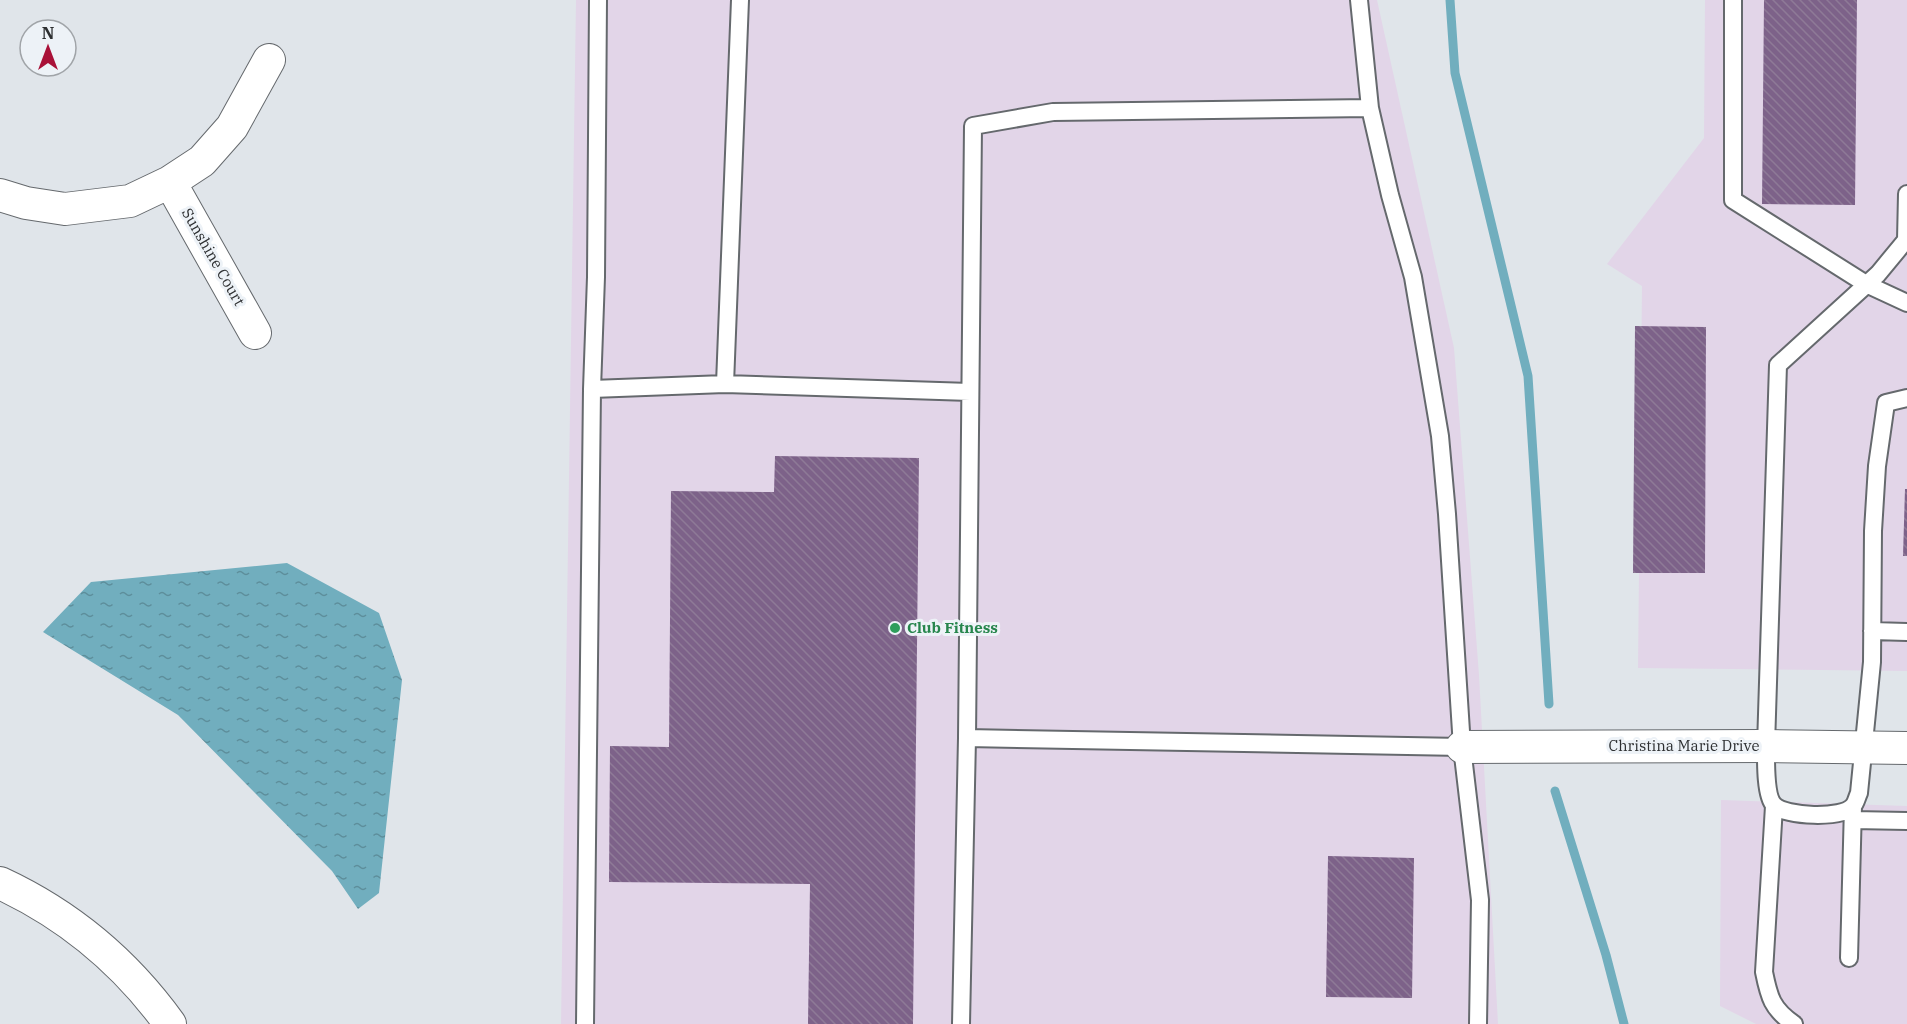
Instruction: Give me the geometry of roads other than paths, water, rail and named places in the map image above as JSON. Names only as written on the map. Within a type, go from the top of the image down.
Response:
[{"type":"street","points":[[0,195],[26,203],[65,209],[130,201],[170,182],[202,161],[232,127],[269,60]]},
{"type":"street","name":"Sunshine Court","points":[[170,182],[255,333]]},
{"type":"street","name":"Christina Marie Drive","points":[[1462,747],[1907,748]]},
{"type":"street","points":[[0,883],[27,895],[95,942],[123,967],[170,1024]]},
{"type":"lane","points":[[585,1024],[598,0]]},
{"type":"lane","points":[[725,384],[740,0]]},
{"type":"lane","points":[[1359,0],[1370,108],[1390,195],[1413,277],[1440,436],[1462,747],[1479,900],[1478,1024]]},
{"type":"lane","points":[[1732,0],[1732,200],[1866,284],[1907,303]]},
{"type":"lane","points":[[961,1024],[967,738],[973,126],[1053,112],[1370,108]]},
{"type":"lane","points":[[1794,1024],[1782,1015],[1769,998],[1764,972],[1774,806],[1769,797],[1766,746],[1778,365],[1878,274],[1906,240],[1907,194]]},
{"type":"lane","points":[[592,389],[725,384],[970,392]]},
{"type":"lane","points":[[1849,958],[1853,813],[1859,793],[1872,662],[1873,520],[1877,466],[1886,403],[1907,398]]},
{"type":"lane","points":[[1872,631],[1907,632]]},
{"type":"lane","points":[[967,738],[1462,747]]},
{"type":"lane","points":[[1774,806],[1786,812],[1815,815],[1843,812],[1907,821]]},
{"type":"water","points":[[287,563],[379,613],[402,680],[379,893],[358,909],[332,871],[178,715],[43,632],[91,582]]},
{"type":"waterway","points":[[1450,0],[1455,73],[1528,376],[1549,704]]},
{"type":"waterway","points":[[1555,791],[1606,955],[1624,1024]]},
{"type":"place","name":"Club Fitness","points":[[895,628]]}]
